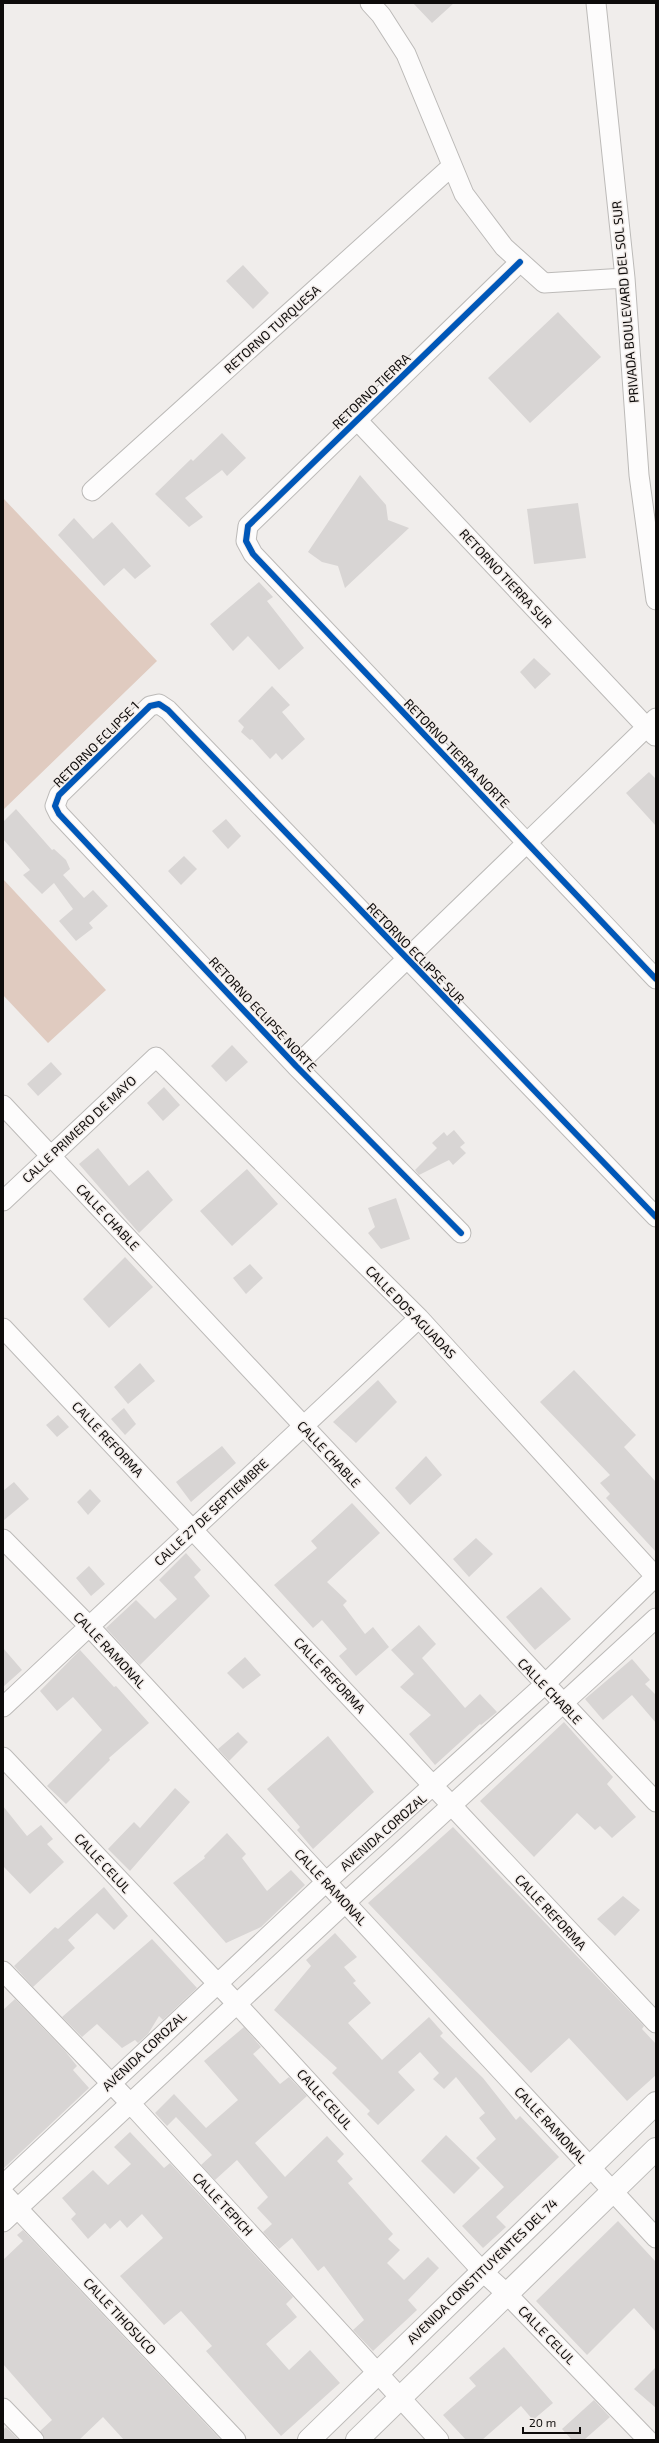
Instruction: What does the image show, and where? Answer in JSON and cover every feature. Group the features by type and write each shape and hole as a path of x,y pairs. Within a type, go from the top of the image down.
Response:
{"main road":[{"name":"AVENIDA CONSTITUYENTES DEL 74","path":"309,2440 656,2102"},
{"path":"357,2440 656,2149"}],"street":[{"path":"370,3 382,15 406,54 464,194 504,246 544,283 624,278"},
{"name":"PRIVADA BOULEVARD DEL SOL SUR","path":"596,3 624,278 648,474 656,600"},
{"name":"RETORNO TURQUESA","path":"92,491 452,166"},
{"name":"RETORNO TIERRA","path":"246,541 248,526 520,262"},
{"name":"RETORNO TIERRA SUR","path":"357,420 653,727"},
{"name":"RETORNO TIERRA NORTE","path":"246,541 253,554 656,979"},
{"name":"RETORNO ECLIPSE 1","path":"56,806 59,795 144,711 150,706 159,704"},
{"name":"RETORNO ECLIPSE SUR","path":"159,704 173,716 656,1217"},
{"path":"296,1066 527,842 653,727"},
{"name":"RETORNO ECLIPSE NORTE","path":"56,806 58,814 296,1066 460,1233"},
{"name":"CALLE PRIMERO DE MAYO","path":"3,1201 156,1057"},
{"name":"CALLE DOS AGUADAS","path":"156,1057 419,1318 656,1576"},
{"name":"CALLE CHABLE","path":"3,1105 544,1685 564,1704 656,1802"},
{"name":"CALLE 27 DE SEPTIEMBRE","path":"3,1707 419,1318"},
{"name":"CALLE REFORMA","path":"3,1328 656,2023"},
{"name":"CALLE RAMONAL","path":"3,1539 89,1626 656,2238"},
{"name":"AVENIDA COROZAL","path":"3,2185 216,1983 326,1882 434,1787 544,1685 656,1576"},
{"name":"AVENIDA COROZAL","path":"3,2222 346,1902 564,1704 656,1618"},
{"name":"CALLE CELUL","path":"3,1757 237,2004 482,2271 507,2294 648,2440"},
{"name":"CALLE TEPICH","path":"3,1971 110,2084 130,2103 379,2372 400,2398 439,2440"},
{"name":"CALLE TIHOSUCO","path":"3,2193 19,2208 236,2440"},
{"path":"3,2408 34,2440"}],"shaded area":[{"path":"3,498 157,661 3,810"},
{"path":"3,879 106,990 48,1043 3,995"}],"building":[{"path":"413,3 454,3 432,23"},
{"path":"243,265 269,293 253,309 226,281"},
{"path":"558,312 601,357 530,423 488,378"},
{"path":"222,433 246,458 227,476 222,470 185,498 203,517 189,527 155,494 191,459 193,461"},
{"path":"360,475 386,505 388,520 409,528 345,588 338,566 322,562 308,552"},
{"path":"578,503 586,558 534,564 527,509"},
{"path":"74,518 93,539 112,522 151,566 135,579 124,568 104,586 58,535"},
{"path":"259,582 273,597 267,601 304,648 279,670 248,636 233,651 210,624"},
{"path":"534,658 551,674 535,689 520,672"},
{"path":"272,686 290,705 282,712 305,739 282,760 276,753 270,759 252,739 250,740 241,732 244,727 238,721"},
{"path":"649,772 656,779 656,826 626,793"},
{"path":"16,809 52,850 54,849 66,860 70,869 63,875 84,898 93,890 108,906 89,923 93,928 76,941 59,921 73,909 54,883 42,894 23,875 30,870 3,839 3,822"},
{"path":"226,819 241,836 228,849 212,831"},
{"path":"184,856 197,869 181,885 168,871"},
{"path":"232,1045 248,1062 226,1082 211,1066"},
{"path":"51,1062 62,1074 38,1096 27,1084"},
{"path":"164,1087 180,1105 163,1121 147,1103"},
{"path":"454,1130 465,1143 460,1147 466,1153 453,1165 449,1160 419,1175 415,1170 437,1148 432,1143 444,1132 447,1136"},
{"path":"98,1148 129,1186 148,1170 173,1200 139,1233 79,1164"},
{"path":"247,1169 278,1204 232,1246 200,1211"},
{"path":"396,1198 410,1239 381,1249 368,1233 375,1227 368,1208"},
{"path":"125,1257 153,1287 109,1328 83,1299"},
{"path":"250,1264 263,1278 246,1294 233,1278"},
{"path":"140,1363 155,1381 128,1404 114,1387"},
{"path":"574,1370 636,1435 624,1447 656,1482 656,1552 606,1498 610,1494 600,1483 610,1475 540,1402"},
{"path":"378,1380 397,1402 356,1443 333,1422"},
{"path":"124,1408 136,1424 125,1435 111,1419"},
{"path":"58,1415 69,1427 57,1437 46,1425"},
{"path":"222,1446 236,1463 191,1502 176,1482"},
{"path":"426,1456 442,1475 410,1505 395,1488"},
{"path":"14,1482 29,1499 3,1521 3,1491"},
{"path":"90,1489 101,1501 88,1515 77,1502"},
{"path":"352,1503 380,1533 327,1582 347,1601 343,1605 365,1634 373,1627 389,1647 356,1676 339,1656 347,1649 322,1620 313,1628 274,1585 317,1548 311,1541"},
{"path":"476,1538 493,1554 469,1577 453,1559"},
{"path":"186,1553 201,1570 194,1577 210,1596 140,1665 106,1628 136,1600 155,1619 177,1599 159,1580"},
{"path":"89,1566 105,1584 91,1596 76,1578"},
{"path":"541,1587 571,1619 535,1650 506,1617"},
{"path":"419,1625 436,1644 422,1658 465,1708 480,1694 497,1712 481,1725 480,1724 435,1765 409,1734 431,1715 400,1687 414,1674 391,1650"},
{"path":"3,1648 22,1670 3,1687"},
{"path":"80,1650 114,1687 116,1686 149,1723 109,1758 110,1760 66,1804 47,1786 102,1730 73,1697 57,1711 40,1691"},
{"path":"245,1657 261,1675 243,1689 227,1673"},
{"path":"632,1659 650,1680 645,1684 656,1695 656,1723 632,1695 603,1720 585,1699"},
{"path":"564,1722 613,1777 607,1784 636,1817 612,1838 600,1826 595,1830 577,1813 534,1857 480,1801"},
{"path":"238,1732 248,1742 229,1761 218,1749"},
{"path":"328,1736 374,1792 313,1849 297,1830 300,1827 267,1789"},
{"path":"175,1788 190,1802 130,1871 108,1849 134,1822 140,1828"},
{"path":"3,1806 27,1836 41,1825 53,1839 47,1844 64,1862 30,1894 3,1866"},
{"path":"453,1827 644,2026 642,2029 656,2044 656,2075 627,2101 569,2038 531,2073 368,1903"},
{"path":"227,1833 246,1854 242,1858 267,1891 291,1870 305,1885 261,1927 226,1943 173,1883 205,1858 204,1856"},
{"path":"104,1887 128,1916 114,1930 97,1913 68,1940 75,1948 33,1987 14,1966 55,1927 58,1929"},
{"path":"623,1896 640,1910 615,1936 597,1919"},
{"path":"335,1933 357,1957 344,1967 356,1981 353,1983 371,2003 348,2023 382,2060 429,2017 443,2033 440,2036 483,2078 516,2120 520,2116 559,2157 496,2217 506,2227 483,2248 462,2226 504,2187 476,2158 496,2139 479,2118 485,2113 456,2077 444,2089 433,2079 439,2073 420,2052 398,2072 415,2090 378,2125 367,2114 370,2111 332,2073 337,2068 274,2010 311,1966 306,1960"},
{"path":"152,1939 197,1988 163,2020 159,2016 148,2034 138,2043 135,2040 122,2048 97,2024 82,2037 62,2017"},
{"path":"15,1999 65,2051 77,2066 73,2070 89,2088 3,2169 3,2010"},
{"path":"244,2027 261,2047 253,2054 280,2084 289,2077 307,2096 255,2143 285,2177 327,2136 344,2154 337,2161 353,2179 348,2183 393,2234 388,2239 400,2250 387,2263 404,2280 428,2257 439,2268 408,2300 417,2310 373,2351 353,2330 364,2320 324,2266 318,2271 292,2238 279,2249 263,2232 272,2224 257,2208 268,2197 237,2160 215,2180 201,2165 212,2155 176,2117 167,2126 155,2113 174,2094 206,2128 238,2100 204,2061"},
{"path":"130,2132 164,2168 170,2163 293,2297 286,2304 297,2317 266,2344 289,2370 310,2350 340,2383 281,2436 206,2351 212,2346 181,2311 164,2325 120,2276 163,2238 142,2214 127,2228 120,2220 110,2229 105,2223 88,2239 71,2219 76,2214 62,2198 93,2170 108,2185 131,2164 114,2147"},
{"path":"446,2135 480,2168 454,2194 421,2161"},
{"path":"618,2221 656,2262 656,2332 634,2308 587,2355 536,2301"},
{"path":"23,2230 221,2440 124,2440 103,2417 79,2440 45,2440 40,2431 52,2420 3,2364 3,2260 23,2241 17,2235"},
{"path":"504,2347 553,2403 533,2420 521,2406 482,2440 466,2440 443,2415 476,2386 469,2378"},
{"path":"656,2367 656,2408 634,2389"},
{"path":"594,2400 610,2417 584,2440 572,2440 562,2429"},
{"path":"6,2427 19,2440 3,2440 3,2430"}],"cycle path":[{"path":"520,262 248,526 246,541 253,554 656,979"},
{"path":"461,1233 296,1066 59,814 55,806 59,795 150,706 159,704 168,710 656,1217"}]}
